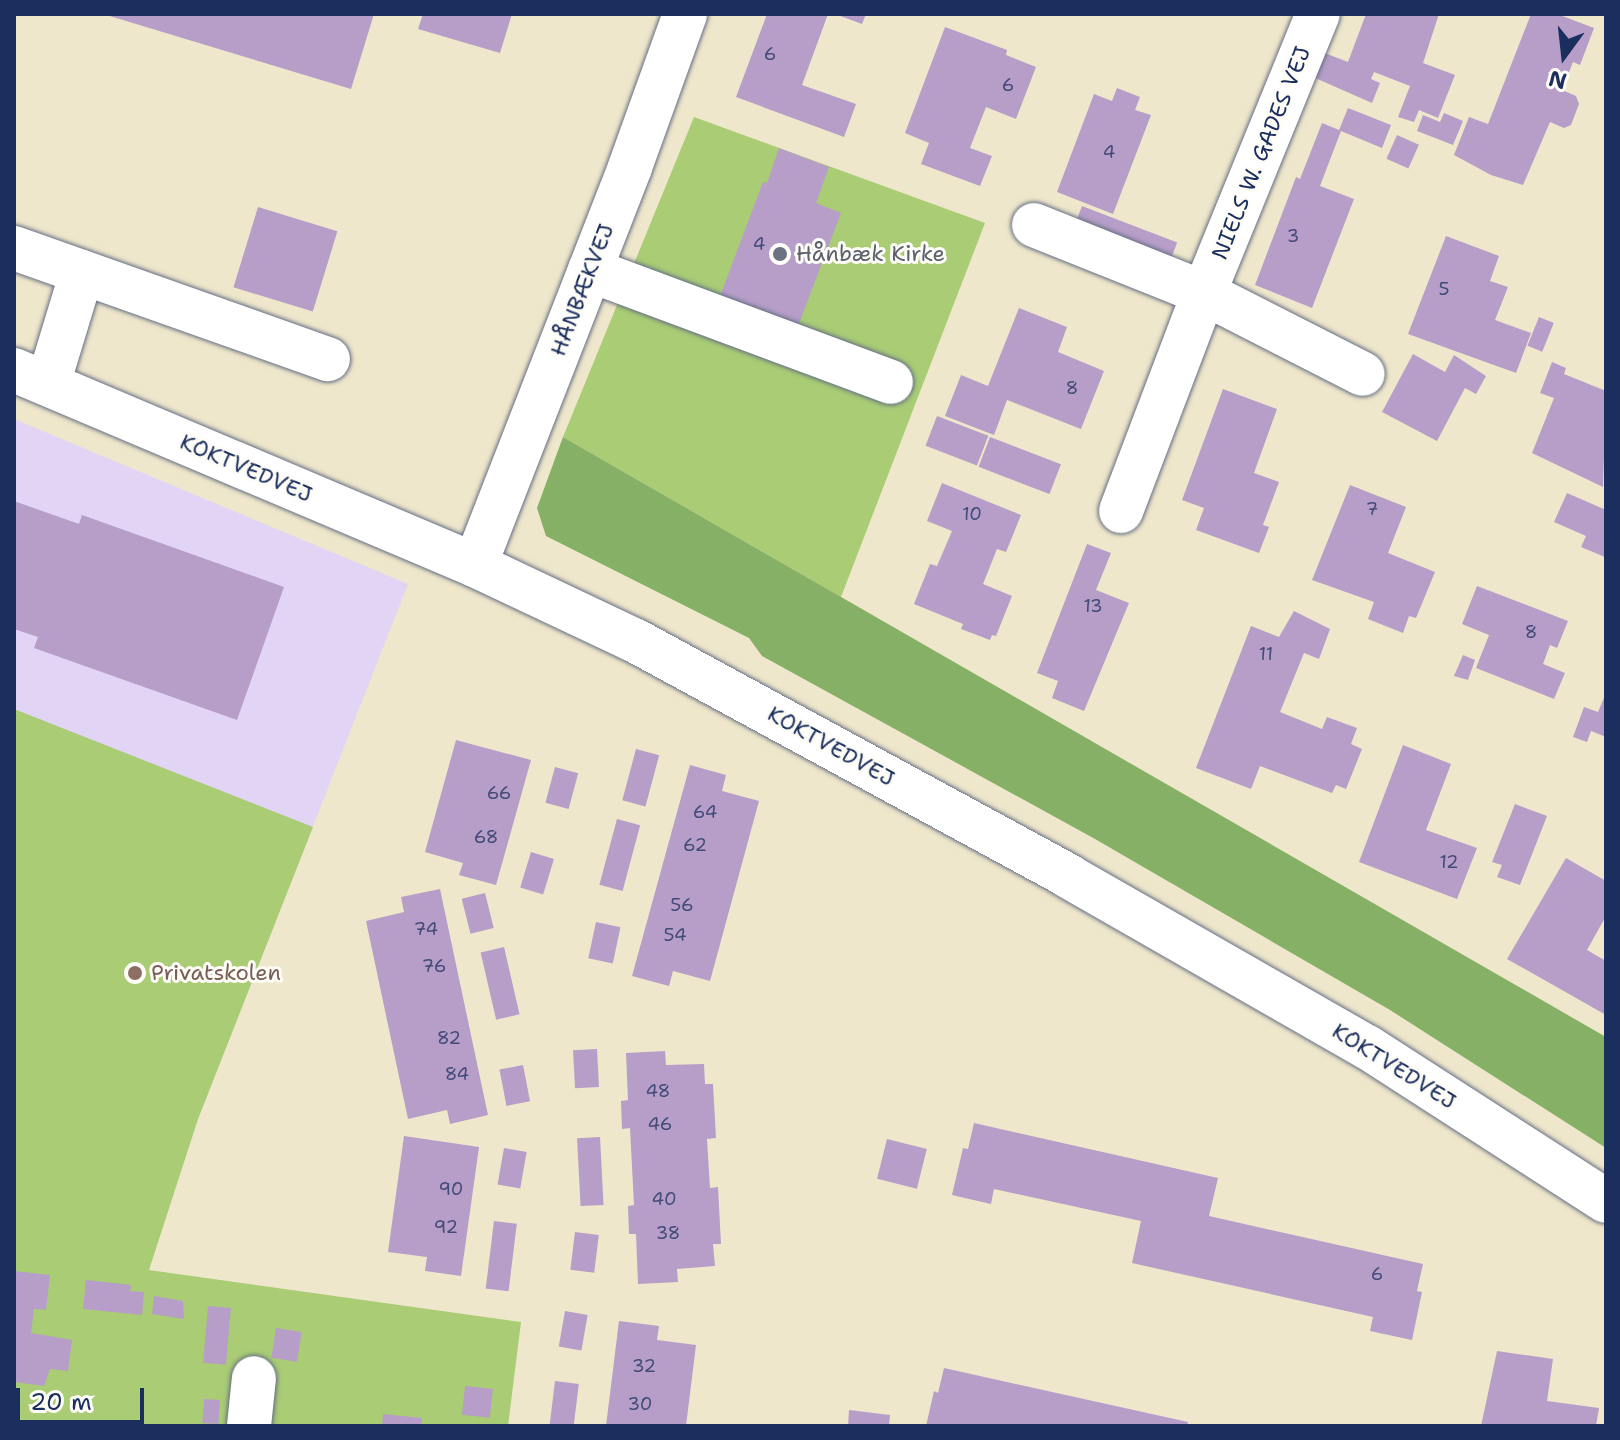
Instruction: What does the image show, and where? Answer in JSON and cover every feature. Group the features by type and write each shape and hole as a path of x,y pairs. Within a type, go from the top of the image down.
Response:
{"street":[{"name":"HÅNBÆKVEJ","path":"475,565 685,14"},
{"name":"NIELS W. GADES VEJ","path":"1121,511 1204,293 1318,14"},
{"path":"1034,225 1204,293 1363,374"},
{"path":"14,248 328,359"},
{"path":"590,270 891,382"},
{"path":"31,377 82,272"},
{"name":"KOKTVEDVEJ","path":"31,377 475,565 636,641 1068,876 1367,1047 1606,1201"},
{"path":"249,1426 254,1378"}],"shaded area":[{"name":"Privatskolen","path":"14,419 408,584 198,1119 148,1270 14,1256"}],"green space":[{"path":"694,117 985,223 841,597 563,437"},
{"path":"563,437 1606,1037 1606,1148 1390,1010 1095,839 762,656 749,638 546,536 537,508"},
{"path":"14,709 313,827 198,1119 149,1270 521,1322 508,1426 14,1426"}],"building":[{"path":"103,14 374,14 351,89"},
{"path":"423,14 512,14 500,53 418,29"},
{"path":"767,14 828,14 802,85 856,104 844,137 736,97"},
{"path":"835,14 866,14 862,24"},
{"path":"1366,14 1439,14 1423,63 1455,75 1438,118 1419,110 1414,122 1398,117 1410,86 1374,72 1371,79 1380,83 1372,103 1313,77 1322,52 1348,62"},
{"path":"1531,14 1557,14 1594,28 1580,65 1573,62 1562,90 1576,96 1579,104 1571,125 1564,128 1550,122 1523,185 1491,175 1454,155 1469,117 1488,124"},
{"path":"945,27 1007,50 1006,55 1036,67 1016,119 986,107 970,148 992,156 980,186 921,164 929,143 905,133"},
{"path":"1117,88 1140,97 1135,110 1151,115 1113,214 1057,192 1094,94 1112,101"},
{"path":"1348,108 1391,125 1382,148 1341,131 1320,186 1354,199 1312,308 1255,285 1296,177 1300,179 1322,123 1339,130"},
{"path":"1444,113 1463,121 1453,145 1417,131 1423,115 1440,122"},
{"path":"1397,135 1419,145 1408,169 1386,159"},
{"name":"Hånbæk Kirke","path":"779,148 829,167 816,203 841,213 798,326 720,296"},
{"path":"1082,206 1177,243 1169,265 1073,228"},
{"path":"258,207 337,231 313,312 233,287"},
{"path":"1446,236 1499,256 1490,281 1508,287 1495,320 1531,333 1516,373 1408,334"},
{"path":"1019,308 1067,327 1058,352 1104,371 1081,429 1007,400 994,435 945,416 961,375 988,386"},
{"path":"1539,317 1554,323 1542,352 1527,346"},
{"path":"1413,354 1445,372 1454,355 1486,376 1476,394 1465,388 1437,441 1382,412"},
{"path":"1552,362 1566,368 1564,374 1606,391 1603,487 1532,453 1554,398 1540,393"},
{"path":"1223,389 1277,409 1254,473 1279,482 1263,525 1269,527 1259,553 1196,530 1204,508 1182,500"},
{"path":"937,416 988,436 977,466 926,446"},
{"path":"990,437 1061,464 1049,494 979,467"},
{"path":"942,483 1021,515 1006,552 997,549 983,584 1012,596 996,636 992,635 990,640 961,629 963,624 914,604 930,564 937,566 952,531 927,521"},
{"path":"1350,485 1406,507 1388,553 1435,572 1416,618 1409,616 1403,633 1368,619 1374,602 1312,580"},
{"path":"1567,493 1606,510 1605,557 1581,547 1586,536 1554,522"},
{"path":"14,501 79,524 82,515 284,587 237,720 34,648 38,637 14,629"},
{"path":"1087,544 1111,553 1096,590 1129,603 1084,711 1052,698 1058,681 1037,673"},
{"path":"1477,586 1568,621 1557,648 1550,645 1543,664 1565,673 1554,699 1476,668 1489,635 1462,624"},
{"path":"1294,611 1330,629 1319,659 1304,653 1280,712 1322,729 1327,717 1357,728 1351,744 1362,749 1346,789 1336,785 1332,793 1260,766 1251,789 1196,768 1251,626 1279,637"},
{"path":"1463,655 1475,660 1468,680 1454,676"},
{"path":"1606,693 1606,737 1591,731 1587,742 1573,737 1584,707 1598,712"},
{"path":"456,740 531,760 496,885 459,875 463,863 425,852"},
{"path":"1403,745 1451,764 1426,830 1477,848 1457,899 1359,862"},
{"path":"636,749 659,755 645,806 622,800"},
{"path":"690,765 726,775 722,791 759,801 710,981 673,971 669,986 632,976"},
{"path":"555,767 578,773 569,809 545,803"},
{"path":"1515,804 1547,816 1520,885 1497,877 1502,865 1492,862"},
{"path":"617,819 640,825 623,891 599,885"},
{"path":"531,852 554,859 543,894 520,887"},
{"path":"1566,858 1606,881 1606,916 1587,950 1606,961 1606,1015 1507,959"},
{"path":"440,889 488,1115 450,1124 447,1110 408,1119 366,921 404,912 401,897"},
{"path":"485,893 494,928 470,934 462,899"},
{"path":"596,922 620,927 613,963 588,958"},
{"path":"504,947 520,1014 496,1020 481,952"},
{"path":"597,1049 599,1087 575,1088 573,1050"},
{"path":"665,1051 666,1065 704,1064 705,1084 713,1084 716,1138 707,1139 710,1188 718,1187 721,1244 713,1244 715,1266 677,1269 678,1282 638,1284 636,1234 629,1234 628,1206 634,1205 630,1128 622,1129 621,1101 628,1100 626,1053"},
{"path":"523,1065 530,1101 507,1106 499,1070"},
{"path":"974,1123 1218,1178 1209,1216 1423,1264 1417,1291 1422,1292 1412,1340 1370,1331 1373,1317 1132,1263 1141,1221 994,1189 991,1204 952,1195 963,1148 968,1149"},
{"path":"404,1136 479,1147 461,1276 425,1271 427,1257 388,1252"},
{"path":"600,1137 604,1205 581,1206 577,1138"},
{"path":"887,1139 927,1149 917,1189 877,1179"},
{"path":"504,1148 527,1152 520,1188 498,1184"},
{"path":"494,1221 517,1224 509,1291 486,1288"},
{"path":"575,1232 599,1235 594,1273 570,1270"},
{"path":"14,1271 50,1275 46,1310 34,1309 31,1333 72,1340 68,1371 50,1369 44,1386 14,1382"},
{"path":"86,1280 131,1285 130,1291 144,1292 142,1315 83,1309"},
{"path":"154,1296 183,1301 184,1319 152,1314"},
{"path":"208,1306 231,1308 226,1365 203,1363"},
{"path":"565,1311 588,1315 581,1350 559,1346"},
{"path":"619,1321 659,1326 657,1340 696,1345 686,1426 606,1426"},
{"path":"276,1328 302,1332 297,1362 271,1358"},
{"path":"1497,1351 1553,1359 1547,1401 1599,1408 1596,1426 1481,1426"},
{"path":"944,1368 1188,1422 1187,1426 926,1426 934,1391 938,1393"},
{"path":"555,1381 579,1384 574,1426 550,1426"},
{"path":"465,1386 493,1389 490,1418 462,1415"},
{"path":"204,1399 220,1400 218,1424 202,1423"},
{"path":"849,1410 890,1415 889,1426 848,1426"},
{"path":"383,1414 422,1418 421,1426 382,1426"}],"place":[{"name":"Hånbæk Kirke","path":"780,254"},
{"name":"Privatskolen","path":"135,973"}]}
